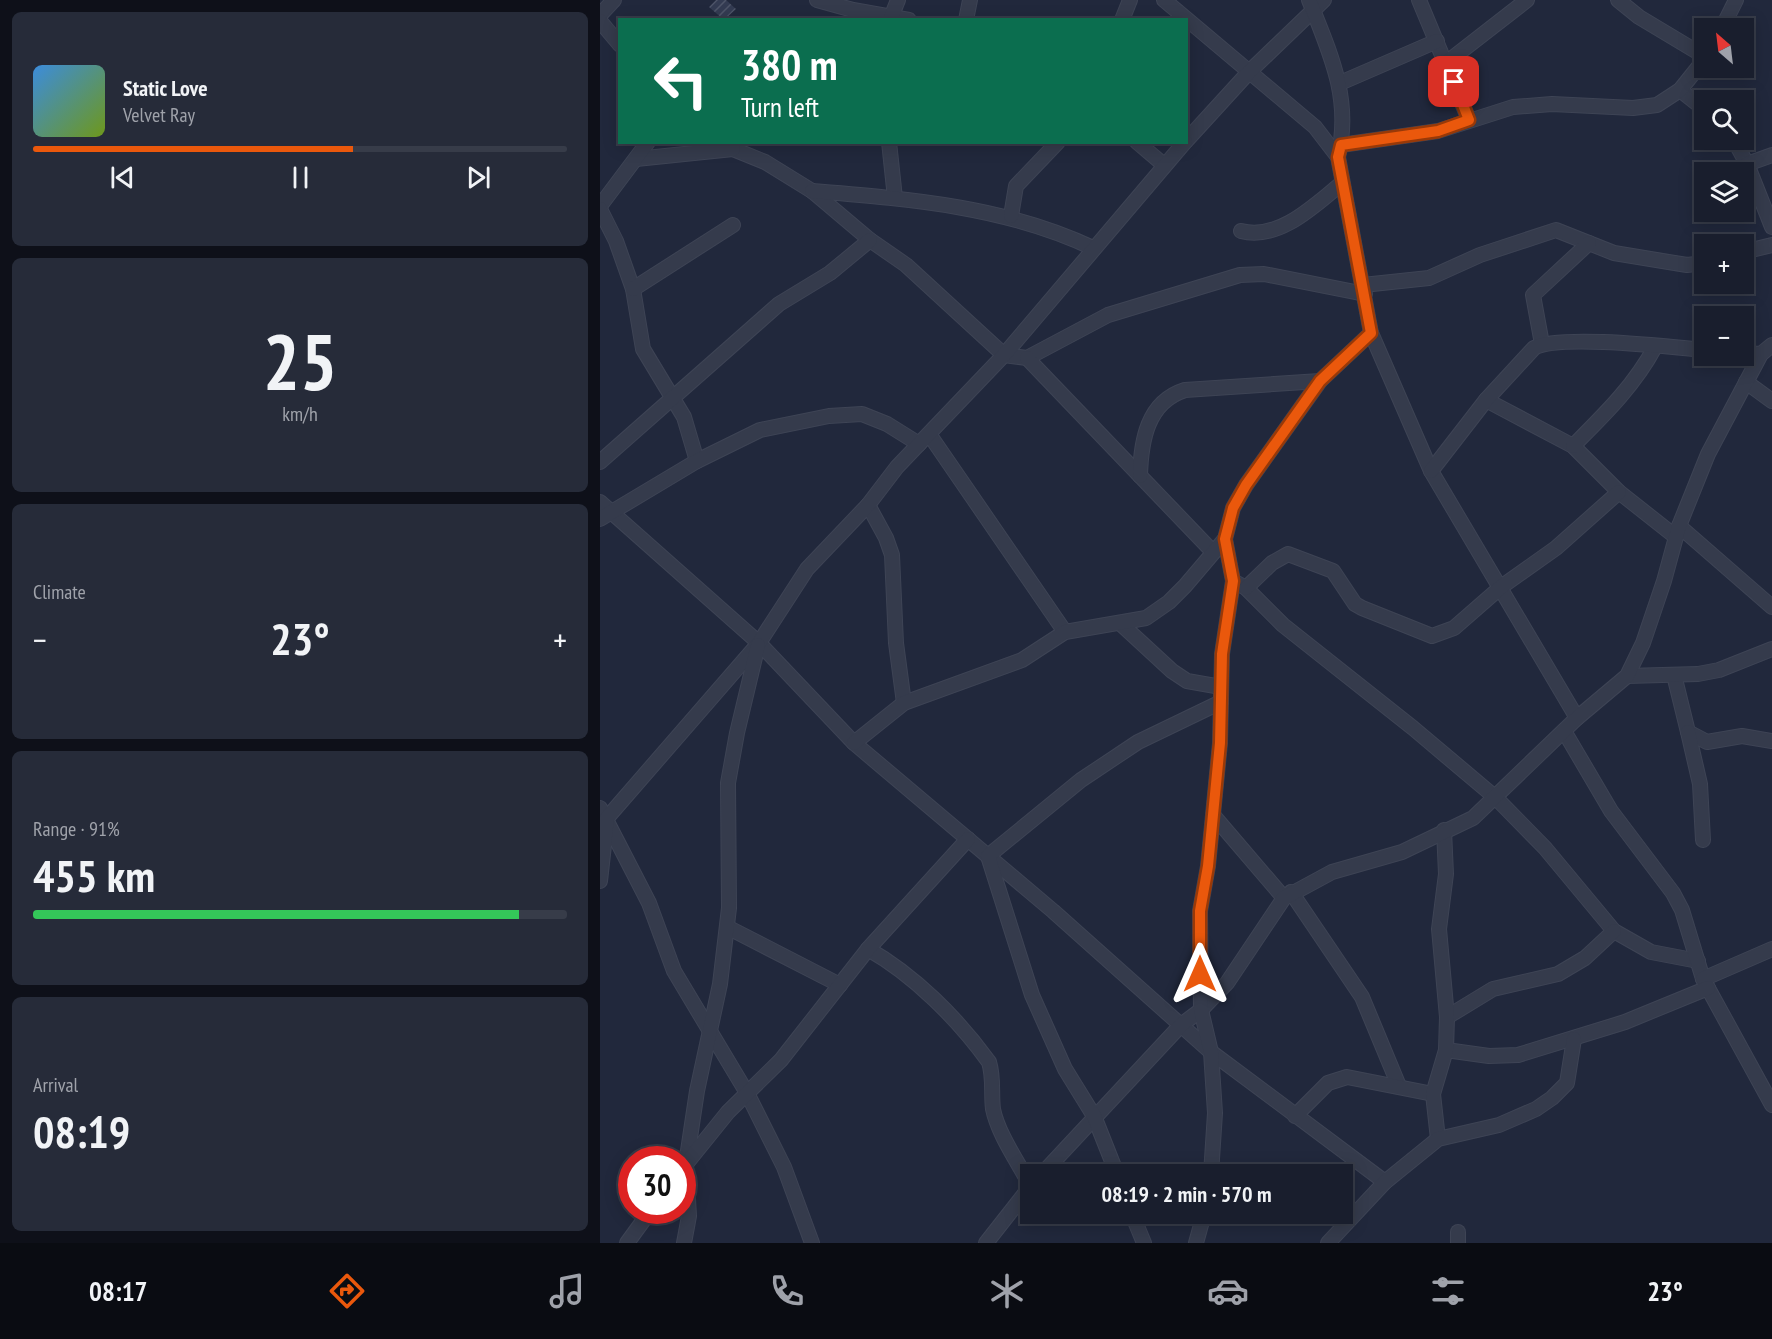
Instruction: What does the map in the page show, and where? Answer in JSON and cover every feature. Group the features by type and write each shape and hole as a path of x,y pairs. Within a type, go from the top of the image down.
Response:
{"street":[{"path":"600,15 614,0"},
{"path":"817,0 891,18 898,0"},
{"path":"966,18 970,0"},
{"path":"1123,18 1130,0"},
{"path":"1164,0 1185,18"},
{"path":"1188,140 1311,5 1324,0"},
{"path":"1419,0 1469,120"},
{"path":"1446,63 1527,0"},
{"path":"1618,0 1639,17 1694,52"},
{"path":"1727,18 1736,0"},
{"path":"1311,5 1329,48 1340,83 1344,121 1339,151 1342,183 1371,333 1431,471 1577,718"},
{"path":"1188,20 1315,127 1339,151"},
{"path":"600,21 618,43"},
{"path":"1340,83 1437,41"},
{"path":"1339,151 1438,131 1513,107 1542,104 1633,108 1657,105 1680,90 1694,71"},
{"path":"1680,90 1694,101"},
{"path":"647,144 600,208 616,241 633,289 643,349 684,417 697,461"},
{"path":"889,144 895,198"},
{"path":"1011,216 1016,186 1056,144"},
{"path":"1139,144 1164,165"},
{"path":"600,880 603,813 759,643 807,568 868,505 897,467 1004,355 1184,144"},
{"path":"636,159 729,146 765,162 812,191 870,240 922,279 1004,355 1026,358 1108,315 1240,275 1264,274 1364,289 1430,278 1480,255 1546,231 1565,231 1589,243 1630,256 1694,264"},
{"path":"1754,162 1772,154"},
{"path":"1754,182 1772,227"},
{"path":"1241,231 1253,234 1278,227 1307,211 1342,183"},
{"path":"812,191 922,200 1011,216 1064,234 1094,248"},
{"path":"633,289 733,225"},
{"path":"600,462 672,396 779,304 830,273 870,240"},
{"path":"1542,344 1533,295 1589,243"},
{"path":"1754,249 1772,245"},
{"path":"1212,1164 1215,1113 1211,1052 1201,1010 1200,911 1213,815 1222,654 1233,581 1225,539 1233,508 1246,485 1320,381 1371,333"},
{"path":"1431,471 1485,400 1534,348 1542,344 1694,349"},
{"path":"1051,1164 1181,1025 1201,1010 1227,983 1287,895 1332,872 1402,852 1473,818 1577,718 1627,676 1653,612 1677,531 1708,454 1761,354 1772,345"},
{"path":"1573,446 1621,398 1643,370 1655,347"},
{"path":"1754,354 1761,354"},
{"path":"1026,358 1213,552"},
{"path":"1140,476 1141,446 1148,425 1160,405 1174,393 1185,390 1320,381"},
{"path":"1746,382 1772,401"},
{"path":"1485,400 1573,446 1619,492 1677,531 1772,607"},
{"path":"600,519 614,513 697,461 760,430 829,416 862,414 887,424 919,444"},
{"path":"929,434 1065,632"},
{"path":"1246,588 1272,562 1288,554 1333,571 1355,604 1362,608 1432,636 1454,628 1501,587 1556,548 1619,492"},
{"path":"600,502 759,643 854,743 988,856 1211,1052 1385,1182"},
{"path":"868,505 886,538 892,555 896,643 904,703"},
{"path":"854,743 904,703 1022,660 1065,632 1146,618 1169,602 1225,539"},
{"path":"1233,581 1246,588 1290,631 1413,728 1496,798 1545,848 1614,930 1650,952 1698,961"},
{"path":"1121,624 1172,671 1187,681 1221,687"},
{"path":"688,1146 720,984 727,927 728,783 737,732 759,643"},
{"path":"1627,676 1674,675 1719,670 1772,649"},
{"path":"1674,675 1700,784 1703,840"},
{"path":"988,856 1081,780 1138,742 1221,702"},
{"path":"1564,731 1611,811 1673,893 1682,910 1705,984 1772,1105"},
{"path":"1688,732 1707,742 1742,736 1772,741"},
{"path":"603,813 649,903 674,971 747,1094 784,1167 812,1243"},
{"path":"1213,815 1287,895 1362,997 1399,1086"},
{"path":"1438,1139 1433,1094 1446,1050 1448,1017 1439,929 1446,874 1444,830"},
{"path":"696,1153 747,1094 781,1060 868,949 968,839"},
{"path":"988,856 1032,995 1065,1069 1094,1116 1113,1164"},
{"path":"727,927 840,985"},
{"path":"1448,1017 1474,998 1493,989 1558,974 1585,958 1614,930"},
{"path":"868,949 904,972 939,1005 989,1062 993,1074 996,1116 1020,1165"},
{"path":"1446,1050 1489,1056 1518,1055 1574,1039 1625,1022 1772,949"},
{"path":"1328,1243 1385,1182 1438,1139 1499,1125 1536,1109 1552,1098 1567,1083 1574,1039"},
{"path":"1295,1116 1328,1083 1347,1077 1433,1094"},
{"path":"986,1243 1020,1199"},
{"path":"627,1243 641,1224"},
{"path":"684,1243 687,1224"},
{"path":"1136,1224 1144,1243"},
{"path":"1196,1243 1201,1224"}],"building":[{"path":"716,0 726,0 736,9 726,18 722,18 709,7"}],"route":[{"path":"1200,974 1200,911 1208,866 1220,743 1222,654 1233,581 1225,539 1233,508 1246,485 1320,381 1369,338 1371,333 1342,183 1338,157 1341,145 1368,143 1438,131 1469,120 1454,82"}]}
